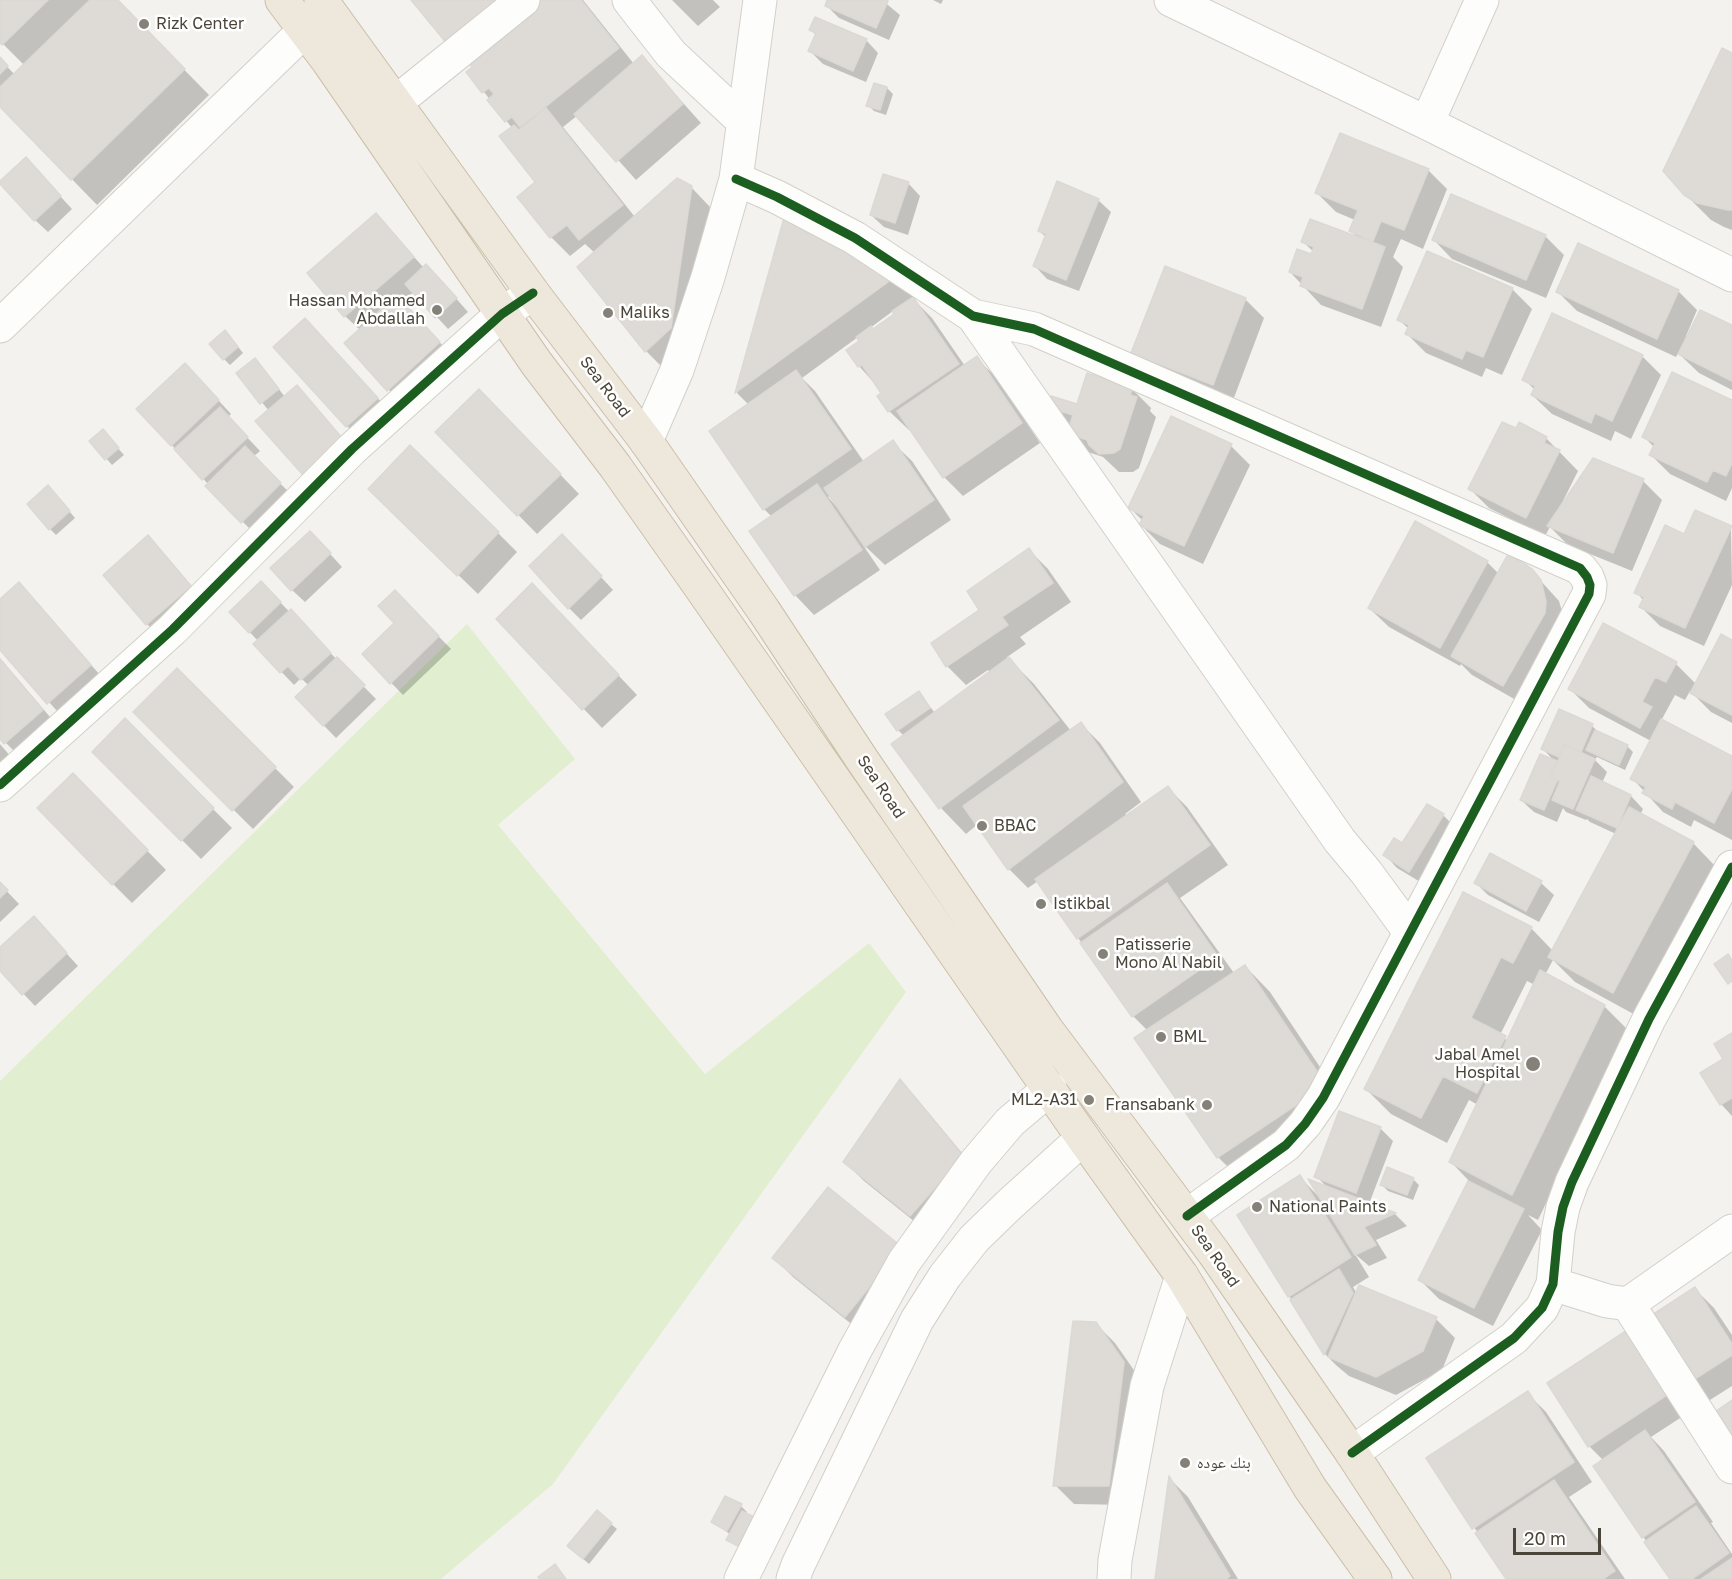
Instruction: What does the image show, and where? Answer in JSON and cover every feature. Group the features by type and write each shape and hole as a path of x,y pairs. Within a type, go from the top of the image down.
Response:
{"highway":[{"name":"Sea Road","path":"282,0 326,11 646,441 764,611 863,761 1047,1030 1187,1216 1352,1453 1434,1579"},
{"name":"Sea Road","path":"326,11 502,314 615,466 1083,1138 1182,1276 1310,1488 1375,1579"}],"street":[{"path":"395,103 523,0"},
{"path":"629,0 671,54 743,121"},
{"path":"646,441 677,370 705,288 736,179 760,0"},
{"path":"1171,0 1732,275"},
{"path":"1426,123 1482,0"},
{"path":"0,326 326,11"},
{"path":"736,179 777,197 855,238 974,316 1340,841 1410,932"},
{"path":"0,785 173,629 352,449 502,314 533,292"},
{"path":"974,316 1034,328 1580,568 1590,585 1589,594 1323,1098 1305,1124 1286,1145 1187,1216"},
{"path":"1352,1453 1514,1338 1542,1308 1553,1284 1558,1232 1563,1207 1572,1182 1649,1019 1732,867"},
{"path":"741,1579 855,1350 904,1262 976,1162 1010,1122 1050,1088"},
{"path":"793,1579 917,1320 945,1276 974,1239 1083,1138"},
{"path":"1553,1284 1607,1301 1628,1304 1732,1231"},
{"path":"1114,1579 1117,1548 1147,1386 1182,1276"},
{"path":"1628,1304 1732,1467"}],"green space":[{"path":"467,624 575,759 498,825 705,1074 869,943 906,992 553,1484 441,1579 0,1579 0,1081"}],"building":[{"path":"0,0 48,0 2,45 0,43"},
{"path":"90,0 118,0 185,69 71,180 0,107 0,87"},
{"path":"411,0 504,0 448,45"},
{"path":"541,0 581,0 619,48 520,127 512,117 505,122 487,100 494,94 489,88 482,93 466,72 472,67 466,59"},
{"path":"827,0 888,1 876,28 825,6"},
{"path":"815,17 867,39 853,71 808,51 816,33 809,30"},
{"path":"1722,48 1732,53 1732,210 1697,203 1684,195 1663,171"},
{"path":"642,55 683,104 616,162 574,114"},
{"path":"0,57 8,66 0,74"},
{"path":"874,83 887,87 880,110 866,106"},
{"path":"546,108 623,205 579,240 567,225 550,238 517,197 535,182 499,136 514,125 519,130"},
{"path":"1340,133 1429,169 1404,230 1381,221 1373,241 1349,231 1358,210 1315,193"},
{"path":"26,157 61,196 34,221 0,184 0,181"},
{"path":"883,174 909,182 895,223 870,215"},
{"path":"677,178 692,186 671,328 645,352 577,267"},
{"path":"1057,181 1099,199 1066,280 1033,266 1046,234 1038,231"},
{"path":"1451,194 1546,235 1526,280 1432,240"},
{"path":"376,213 414,257 344,317 307,273"},
{"path":"784,218 899,274 735,393"},
{"path":"1310,219 1385,247 1362,309 1300,286 1303,277 1289,272 1297,249 1311,254 1314,247 1301,242"},
{"path":"1578,243 1679,290 1657,339 1556,292"},
{"path":"1427,251 1513,288 1483,357 1466,350 1462,359 1405,334 1409,325 1397,320"},
{"path":"426,264 457,298 435,318 405,284"},
{"path":"1165,266 1246,298 1213,385 1131,353"},
{"path":"397,295 440,342 387,391 344,343"},
{"path":"913,297 959,364 888,412 877,396 881,393 862,365 858,367 846,350 859,341 856,337 871,326 873,329 894,314 892,311"},
{"path":"1700,310 1732,325 1732,381 1678,354"},
{"path":"1552,313 1643,355 1612,421 1595,413 1591,423 1531,395 1535,386 1522,380"},
{"path":"305,318 378,398 346,427 273,347"},
{"path":"225,330 238,347 223,360 209,344"},
{"path":"977,356 1022,423 943,478 897,411"},
{"path":"255,358 279,389 260,404 236,373"},
{"path":"185,363 219,400 171,446 136,409"},
{"path":"796,370 851,449 763,510 709,431"},
{"path":"1672,372 1732,400 1732,463 1726,476 1713,470 1707,482 1649,455 1655,443 1642,437"},
{"path":"1087,373 1133,388 1130,395 1137,397 1120,449 1114,453 1099,454 1087,440 1067,433 1073,415 1047,407 1051,396 1077,404"},
{"path":"297,385 343,439 303,475 255,421"},
{"path":"479,389 561,474 517,516 435,432"},
{"path":"220,407 248,437 202,480 174,449"},
{"path":"1171,416 1232,444 1184,546 1139,525 1144,516 1128,508"},
{"path":"1502,422 1516,428 1519,422 1547,437 1544,443 1560,450 1526,518 1468,489"},
{"path":"103,429 119,448 105,460 89,441"},
{"path":"893,440 934,500 865,547 824,488"},
{"path":"410,445 499,532 457,576 368,489"},
{"path":"245,446 281,483 241,523 205,486"},
{"path":"1593,458 1644,479 1613,553 1547,526"},
{"path":"817,484 862,550 794,596 749,531"},
{"path":"48,485 70,511 49,530 27,504"},
{"path":"1695,510 1732,526 1685,628 1639,607 1644,597 1634,593 1665,525 1684,534"},
{"path":"1415,521 1488,561 1440,648 1368,608"},
{"path":"310,531 331,553 291,591 270,568"},
{"path":"562,534 602,576 568,609 529,566"},
{"path":"148,535 191,586 146,625 103,575"},
{"path":"1029,548 1053,583 1002,617 1008,625 946,667 931,643 979,610 967,591"},
{"path":"1507,556 1521,561 1532,569 1541,580 1546,602 1545,613 1503,686 1451,656"},
{"path":"261,581 281,602 249,633 229,612"},
{"path":"19,582 91,665 47,704 0,650 0,599"},
{"path":"532,583 619,675 582,710 496,619"},
{"path":"395,590 439,636 390,684 362,654 394,623 378,606"},
{"path":"291,609 331,653 301,680 288,666 280,673 253,644"},
{"path":"1603,623 1677,662 1666,682 1655,677 1642,702 1652,707 1640,728 1568,689"},
{"path":"1721,634 1732,640 1732,715 1690,693"},
{"path":"337,657 365,685 323,726 295,697"},
{"path":"1009,657 1059,720 939,809 891,744"},
{"path":"0,659 43,710 4,744 0,739"},
{"path":"177,668 276,767 232,811 133,712"},
{"path":"919,691 930,708 897,731 885,714"},
{"path":"1559,709 1593,724 1581,752 1564,744 1559,757 1541,749"},
{"path":"125,718 214,808 181,841 92,752"},
{"path":"1661,719 1732,756 1732,789 1714,823 1675,802 1672,809 1642,793 1646,787 1630,779"},
{"path":"1081,722 1123,782 1008,870 963,806"},
{"path":"1595,730 1628,745 1619,765 1586,750"},
{"path":"1565,745 1595,759 1573,809 1552,800 1560,781 1551,777"},
{"path":"1540,754 1557,761 1550,777 1557,781 1544,810 1520,800"},
{"path":"73,773 148,850 112,885 37,808"},
{"path":"1591,776 1631,795 1617,828 1576,810"},
{"path":"1168,786 1210,845 1077,939 1035,879"},
{"path":"1427,804 1444,814 1409,872 1383,855 1394,838 1402,843"},
{"path":"1629,807 1694,842 1613,993 1548,957"},
{"path":"1490,853 1542,881 1526,911 1474,883"},
{"path":"0,882 8,890 0,898"},
{"path":"1167,883 1218,957 1132,1017 1080,943"},
{"path":"1463,892 1532,927 1513,963 1501,957 1471,1018 1506,1036 1477,1093 1443,1076 1421,1118 1364,1089"},
{"path":"34,916 67,953 22,995 0,971 0,947"},
{"path":"1728,954 1732,960 1732,981 1728,984 1714,964"},
{"path":"1245,965 1318,1073 1298,1104 1217,1158 1134,1038"},
{"path":"1540,970 1605,1005 1512,1195 1449,1162"},
{"path":"1732,1033 1732,1098 1720,1105 1700,1073 1723,1059 1714,1044"},
{"path":"900,1079 963,1156 910,1216 843,1162"},
{"path":"1339,1111 1381,1127 1356,1193 1314,1177"},
{"path":"1387,1167 1414,1178 1407,1195 1380,1185"},
{"path":"1300,1175 1351,1257 1288,1297 1237,1215"},
{"path":"1308,1179 1396,1213 1364,1227 1376,1245 1355,1255"},
{"path":"1468,1181 1524,1209 1474,1308 1418,1280"},
{"path":"828,1187 902,1247 845,1317 772,1258"},
{"path":"1339,1269 1353,1293 1324,1355 1290,1300"},
{"path":"1359,1285 1437,1317 1423,1351 1376,1377 1328,1357"},
{"path":"1695,1287 1732,1344 1732,1355 1690,1382 1649,1317"},
{"path":"1073,1321 1096,1322 1124,1362 1109,1486 1053,1486"},
{"path":"1635,1325 1676,1389 1588,1447 1547,1383"},
{"path":"1528,1391 1574,1462 1472,1529 1426,1458"},
{"path":"1732,1400 1732,1435 1716,1411"},
{"path":"1645,1430 1695,1502 1642,1538 1593,1466"},
{"path":"1169,1476 1230,1576 1226,1579 1155,1579"},
{"path":"1554,1480 1615,1571 1603,1579 1506,1579 1475,1533"},
{"path":"725,1496 742,1504 727,1531 711,1522"},
{"path":"1696,1506 1729,1553 1692,1579 1670,1579 1644,1542"},
{"path":"597,1510 612,1523 583,1559 567,1546"},
{"path":"742,1511 754,1517 738,1546 726,1540"},
{"path":"1732,1558 1732,1579 1701,1579"},
{"path":"555,1564 566,1579 540,1579 538,1577"}],"cycle path":[{"path":"736,179 777,197 855,238 973,316 1034,329 1580,568 1587,577 1590,585 1589,594 1323,1098 1305,1124 1286,1145 1187,1216"},
{"path":"0,785 173,629 352,449 502,314 533,293"},
{"path":"1352,1453 1514,1338 1542,1308 1553,1284 1558,1232 1563,1207 1572,1182 1649,1019 1732,867"}],"place":[{"name":"Rizk Center","path":"144,24"},
{"name":"Hassan Mohamed Abdallah","path":"437,310"},
{"name":"Maliks","path":"608,313"},
{"name":"BBAC","path":"982,826"},
{"name":"Istikbal","path":"1041,904"},
{"name":"Patisserie Mono Al Nabil","path":"1103,954"},
{"name":"BML","path":"1161,1037"},
{"name":"Jabal Amel Hospital","path":"1533,1064"},
{"name":"ML2-A31","path":"1089,1100"},
{"name":"Fransabank","path":"1207,1105"},
{"name":"National Paints","path":"1257,1207"},
{"name":"بنك عوده","path":"1185,1463"}]}
